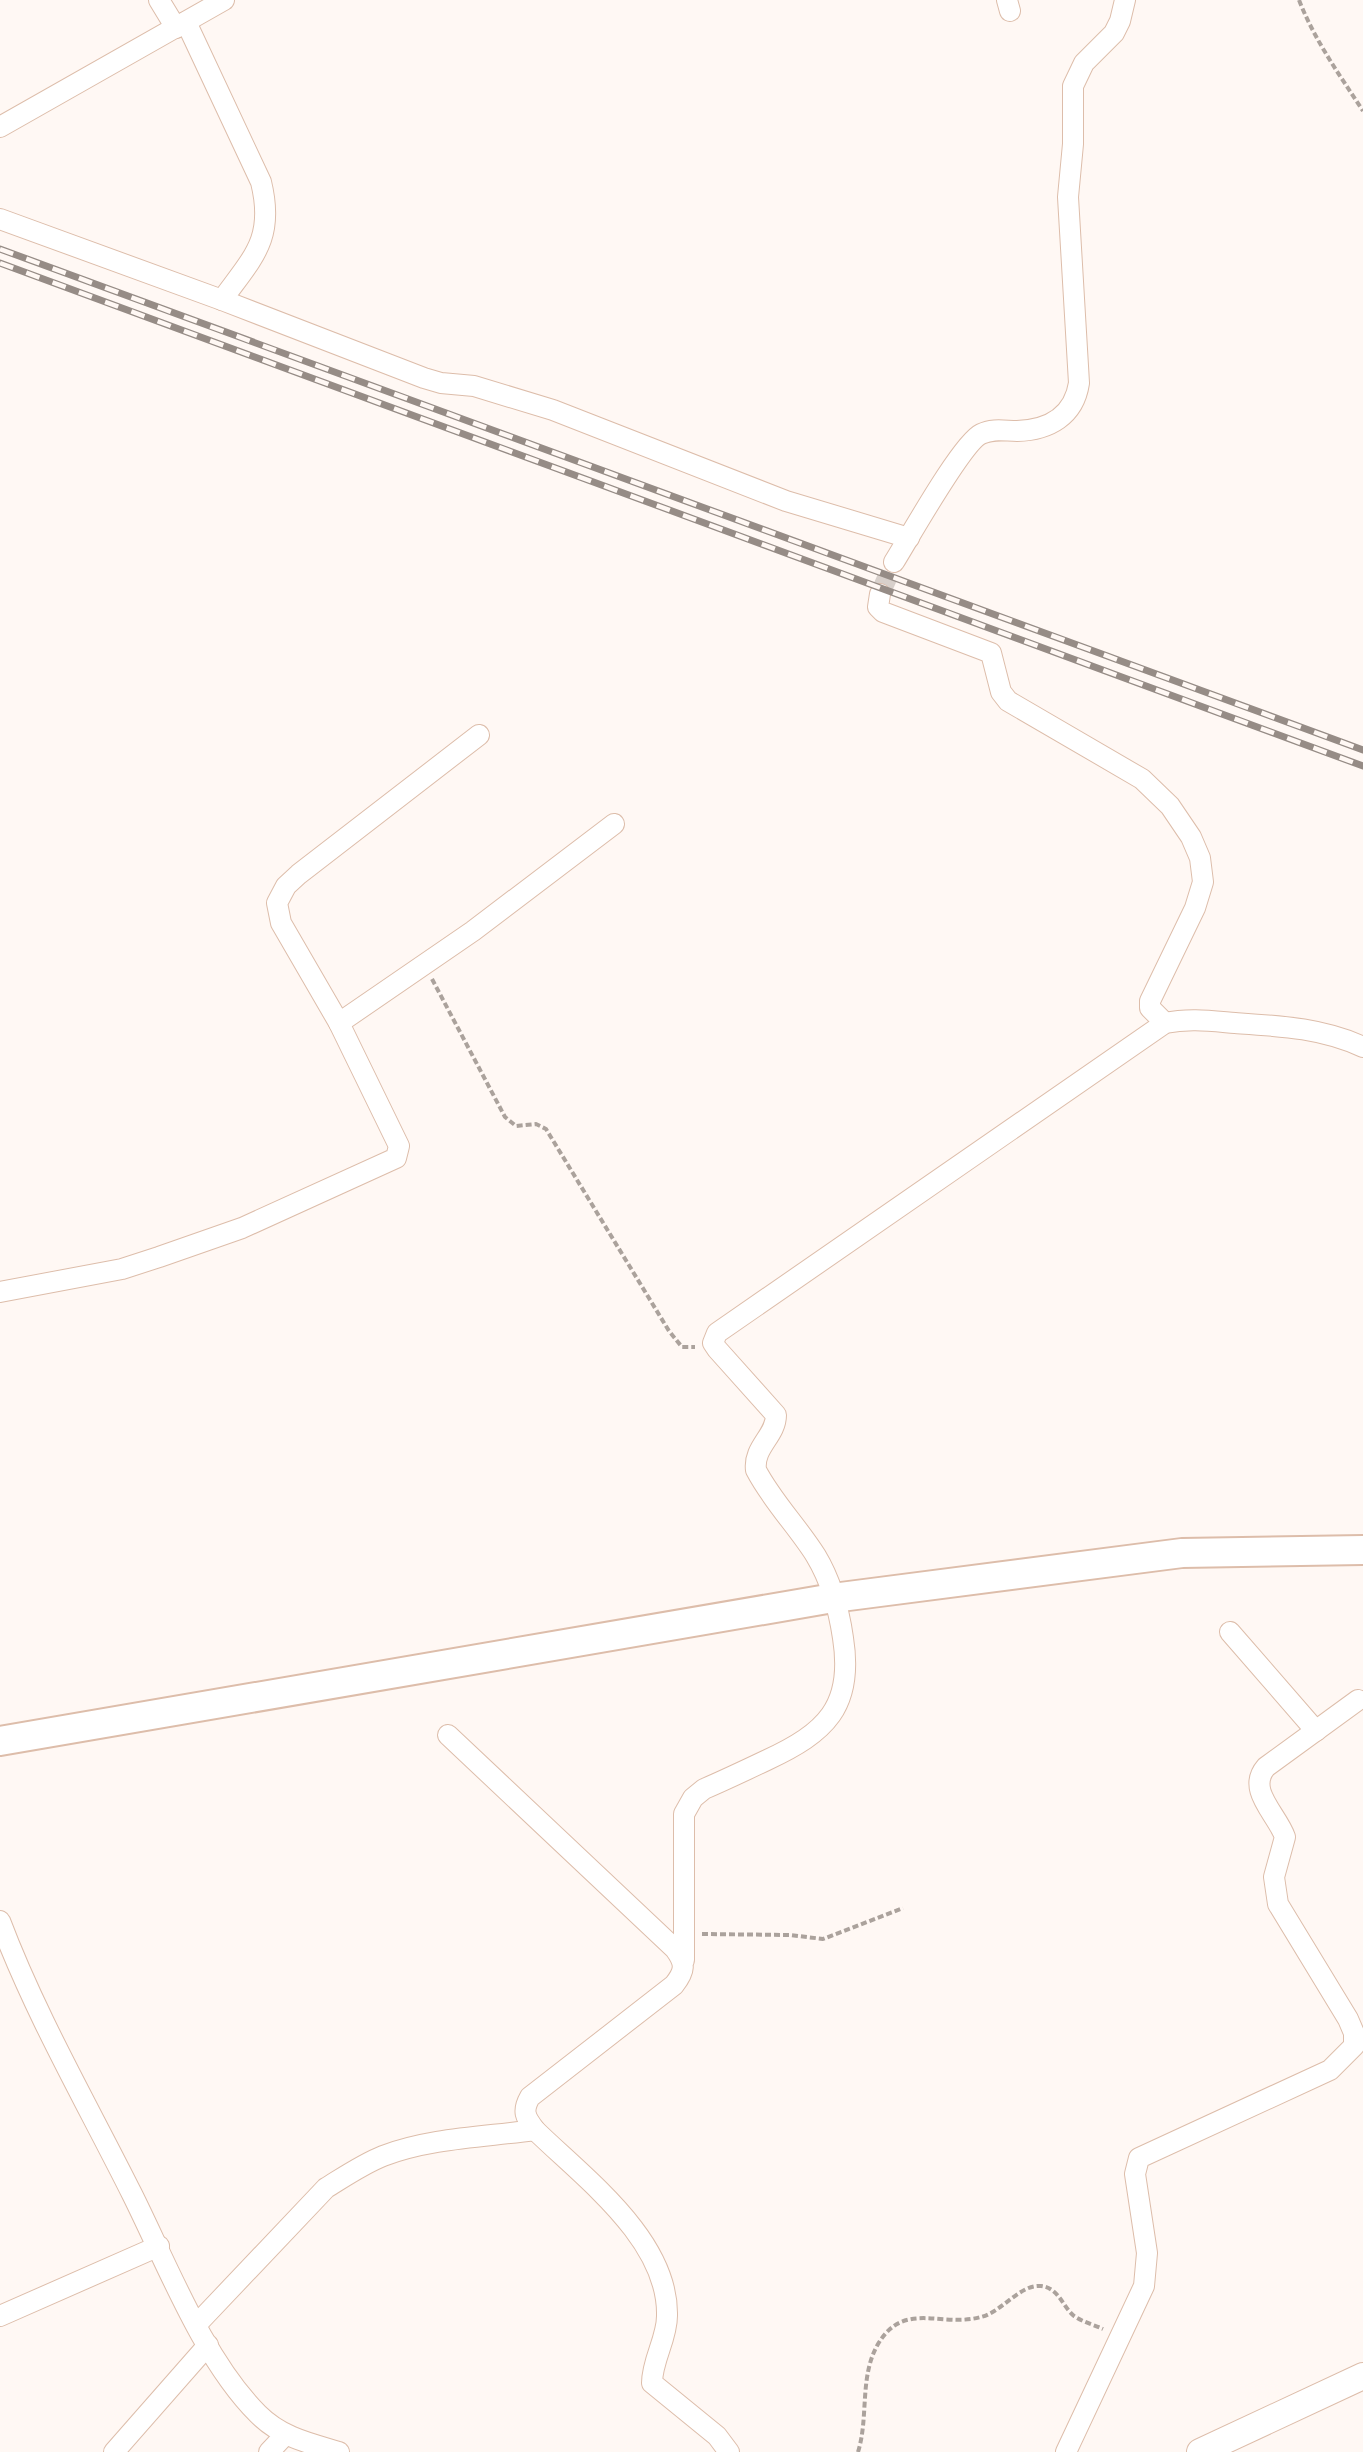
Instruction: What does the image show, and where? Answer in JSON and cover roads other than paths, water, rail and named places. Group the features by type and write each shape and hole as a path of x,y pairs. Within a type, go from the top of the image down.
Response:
{"main road":[{"path":"0,1741 833,1598 1182,1553 1363,1550"}],"street":[{"path":"159,0 181,25 261,182 266,203 267,225 259,248 222,300"},
{"path":"0,127 224,0"},
{"path":"894,562 969,442 992,430 1017,431 1052,424 1062,417 1077,397 1079,383 1068,197 1073,144 1073,86 1084,63 1114,33 1120,21 1125,0"},
{"path":"0,219 222,300 424,378 441,383 474,386 553,410 786,501 909,538"},
{"path":"880,594 878,607 883,612 991,653 997,682 1008,701 1142,779 1170,806 1191,837 1200,858 1203,882 1195,908 1150,1001 1150,1008 1165,1023"},
{"path":"0,1292 122,1269 159,1257 243,1228 393,1160 398,1155 399,1146 339,1023 281,923 277,903 281,893 299,874 479,735"},
{"path":"339,1023 424,965 614,824"},
{"path":"729,2452 717,2436 652,2383 652,2373 665,2334 668,2315 660,2272 648,2248 621,2214 535,2130 526,2119 524,2109 530,2097 674,1985 683,1973 684,1814 693,1798 704,1789 803,1742 821,1728 837,1708 844,1688 847,1662 842,1626 828,1576 756,1470 755,1459 776,1422 776,1414 713,1343 717,1333 1165,1023 1184,1019 1298,1028 1345,1039 1363,1047"},
{"path":"1230,1632 1316,1731"},
{"path":"1066,2452 1144,2286 1147,2273 1147,2253 1135,2174 1139,2158 1330,2070 1359,2054 1348,2019 1278,1904 1274,1877 1285,1837 1259,1791 1257,1782 1266,1767 1358,1700"},
{"path":"448,1735 667,1941 684,1960"},
{"path":"0,1921 37,2009 66,2062 208,2345 238,2391 257,2413 285,2435 339,2452"},
{"path":"197,2324 326,2188 352,2172 383,2156 421,2145 535,2130"},
{"path":"0,2316 159,2247"},
{"path":"114,2452 208,2345"},
{"path":"1209,2450 1363,2376"},
{"path":"269,2452 285,2435"}],"tunnel":[{"path":"880,594 894,562"}],"railway":[{"path":"0,249 1363,750"},
{"path":"0,263 1363,766"}]}
